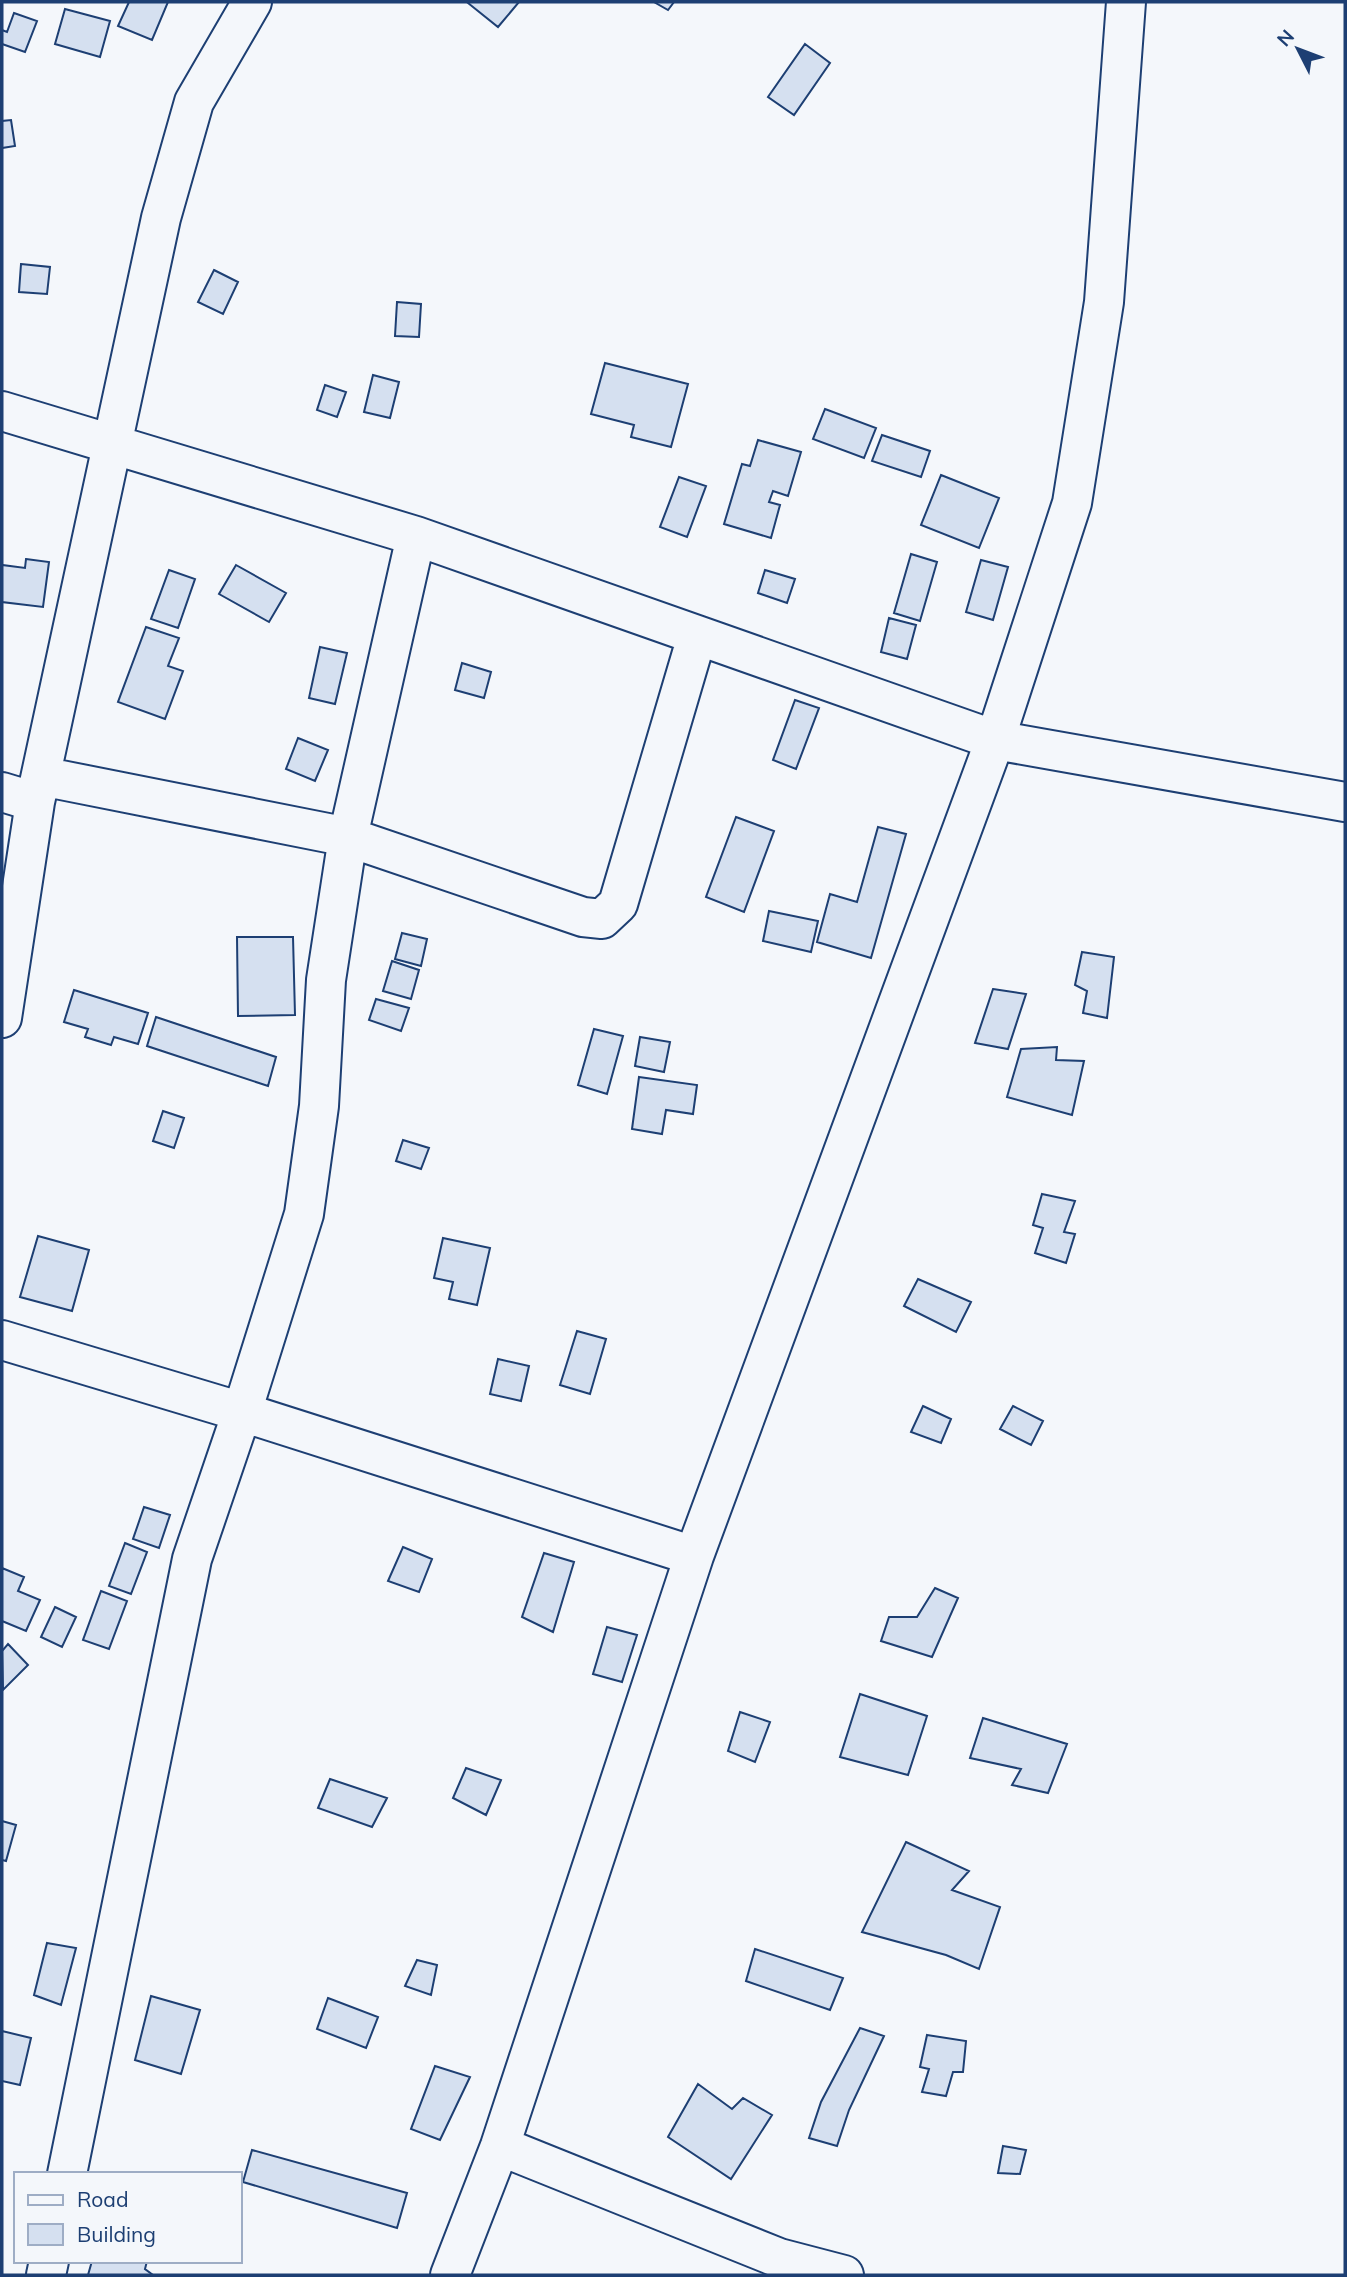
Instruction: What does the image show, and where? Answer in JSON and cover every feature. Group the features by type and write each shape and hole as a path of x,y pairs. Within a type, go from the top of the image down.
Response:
{"street":[{"path":"2,1018 26,790 114,444 161,218 194,103 252,2"},
{"path":"450,2275 500,2146 694,1556 995,740 1072,503 1104,302 1126,2"},
{"path":"2,411 416,536 995,740 1345,803"},
{"path":"67,2172 192,1559 242,1412 304,1214 319,1106 326,980 348,837 416,536"},
{"path":"26,790 348,837 583,917 602,919 618,904 697,636"},
{"path":"2,1340 242,1412 694,1556"},
{"path":"500,2146 779,2258 844,2275"}],"building":[{"path":"129,2 168,2 152,40 118,26"},
{"path":"519,2 498,27 468,3"},
{"path":"654,2 674,2 668,10"},
{"path":"65,9 110,21 100,57 55,44"},
{"path":"14,13 37,21 25,52 2,44 2,30 7,32"},
{"path":"805,44 830,63 794,115 768,97"},
{"path":"11,120 15,146 2,148 2,121"},
{"path":"21,264 50,267 47,294 19,292"},
{"path":"214,270 238,282 223,314 198,302"},
{"path":"397,302 421,304 419,337 395,336"},
{"path":"605,363 688,384 671,447 631,437 634,425 591,414"},
{"path":"373,375 399,382 390,418 364,412"},
{"path":"325,385 346,392 337,417 317,410"},
{"path":"825,409 876,428 864,458 813,439"},
{"path":"882,435 930,451 921,477 872,461"},
{"path":"758,440 801,452 788,496 773,491 769,502 780,505 771,538 724,524 742,464 750,466"},
{"path":"941,475 999,498 979,548 921,525"},
{"path":"679,477 706,486 687,537 660,527"},
{"path":"911,554 937,562 920,621 894,613"},
{"path":"26,559 49,562 43,607 2,602 2,565 25,568"},
{"path":"981,560 1008,567 993,620 966,612"},
{"path":"236,565 286,593 269,622 219,594"},
{"path":"169,570 195,579 178,628 151,619"},
{"path":"765,570 795,579 787,603 758,593"},
{"path":"889,618 916,625 907,659 881,652"},
{"path":"146,627 179,638 168,666 183,671 165,719 118,702"},
{"path":"320,647 347,653 335,704 309,698"},
{"path":"462,663 491,672 484,698 455,690"},
{"path":"795,700 819,708 796,769 773,760"},
{"path":"298,738 328,750 315,781 286,769"},
{"path":"736,817 774,831 744,912 706,897"},
{"path":"878,827 906,834 871,958 817,942 830,894 857,902"},
{"path":"769,911 818,921 811,952 763,941"},
{"path":"402,933 427,939 421,966 395,959"},
{"path":"237,937 293,937 295,1015 238,1016"},
{"path":"1082,952 1114,957 1107,1018 1083,1013 1087,991 1075,985"},
{"path":"392,961 419,970 411,999 383,991"},
{"path":"993,989 1026,994 1008,1049 975,1043"},
{"path":"74,990 148,1013 138,1044 114,1037 111,1045 85,1037 88,1029 64,1022"},
{"path":"376,999 409,1008 401,1031 369,1020"},
{"path":"156,1017 276,1057 268,1086 147,1046"},
{"path":"594,1029 623,1036 607,1094 578,1085"},
{"path":"640,1037 670,1042 664,1072 635,1066"},
{"path":"1057,1047 1056,1060 1084,1061 1072,1115 1007,1097 1021,1049"},
{"path":"639,1077 697,1085 693,1114 666,1110 662,1134 632,1129"},
{"path":"163,1111 184,1118 174,1148 153,1141"},
{"path":"403,1140 429,1148 421,1169 396,1161"},
{"path":"1042,1194 1075,1201 1064,1232 1075,1234 1066,1263 1035,1253 1043,1228 1033,1225"},
{"path":"38,1236 89,1250 72,1311 20,1297"},
{"path":"443,1238 490,1248 477,1305 449,1299 453,1282 434,1278"},
{"path":"918,1279 971,1302 956,1332 904,1306"},
{"path":"577,1331 606,1339 590,1394 560,1385"},
{"path":"498,1359 529,1366 521,1401 490,1394"},
{"path":"923,1406 951,1419 941,1443 911,1432"},
{"path":"1013,1406 1043,1421 1031,1445 1000,1429"},
{"path":"144,1507 170,1515 159,1548 133,1539"},
{"path":"125,1543 147,1552 131,1594 109,1586"},
{"path":"403,1547 432,1559 419,1592 388,1581"},
{"path":"544,1553 574,1562 553,1632 522,1617"},
{"path":"2,1568 24,1577 18,1591 40,1600 26,1631 2,1621"},
{"path":"935,1588 958,1598 932,1657 881,1641 889,1617 917,1617"},
{"path":"101,1591 127,1601 109,1649 83,1640"},
{"path":"55,1607 76,1617 62,1647 41,1637"},
{"path":"607,1627 637,1635 622,1682 593,1674"},
{"path":"8,1644 28,1665 3,1690 2,1651"},
{"path":"860,1694 927,1716 908,1775 840,1757"},
{"path":"740,1712 770,1722 755,1762 728,1751"},
{"path":"983,1718 1067,1744 1048,1793 1012,1785 1021,1769 970,1758"},
{"path":"466,1768 501,1780 486,1815 453,1798"},
{"path":"330,1779 387,1798 372,1827 318,1808"},
{"path":"2,1821 16,1825 6,1861 2,1860"},
{"path":"906,1842 969,1871 952,1890 1000,1907 979,1969 946,1955 862,1932"},
{"path":"47,1943 76,1948 61,2005 34,1995"},
{"path":"755,1949 843,1978 830,2010 746,1981"},
{"path":"417,1960 437,1965 431,1995 405,1986"},
{"path":"151,1996 200,2010 181,2074 135,2060"},
{"path":"328,1998 378,2017 366,2048 317,2029"},
{"path":"860,2028 884,2036 849,2110 837,2146 809,2138 821,2102"},
{"path":"2,2031 31,2038 20,2085 2,2081"},
{"path":"927,2035 966,2041 963,2072 953,2072 946,2096 922,2092 929,2069 920,2067"},
{"path":"435,2066 470,2077 440,2140 411,2129"},
{"path":"698,2084 732,2109 743,2098 772,2115 731,2179 668,2137"},
{"path":"1003,2146 1026,2150 1020,2174 998,2173"},
{"path":"252,2150 407,2193 397,2228 243,2182"},
{"path":"91,2263 146,2263 145,2269 153,2275 88,2275"}]}
